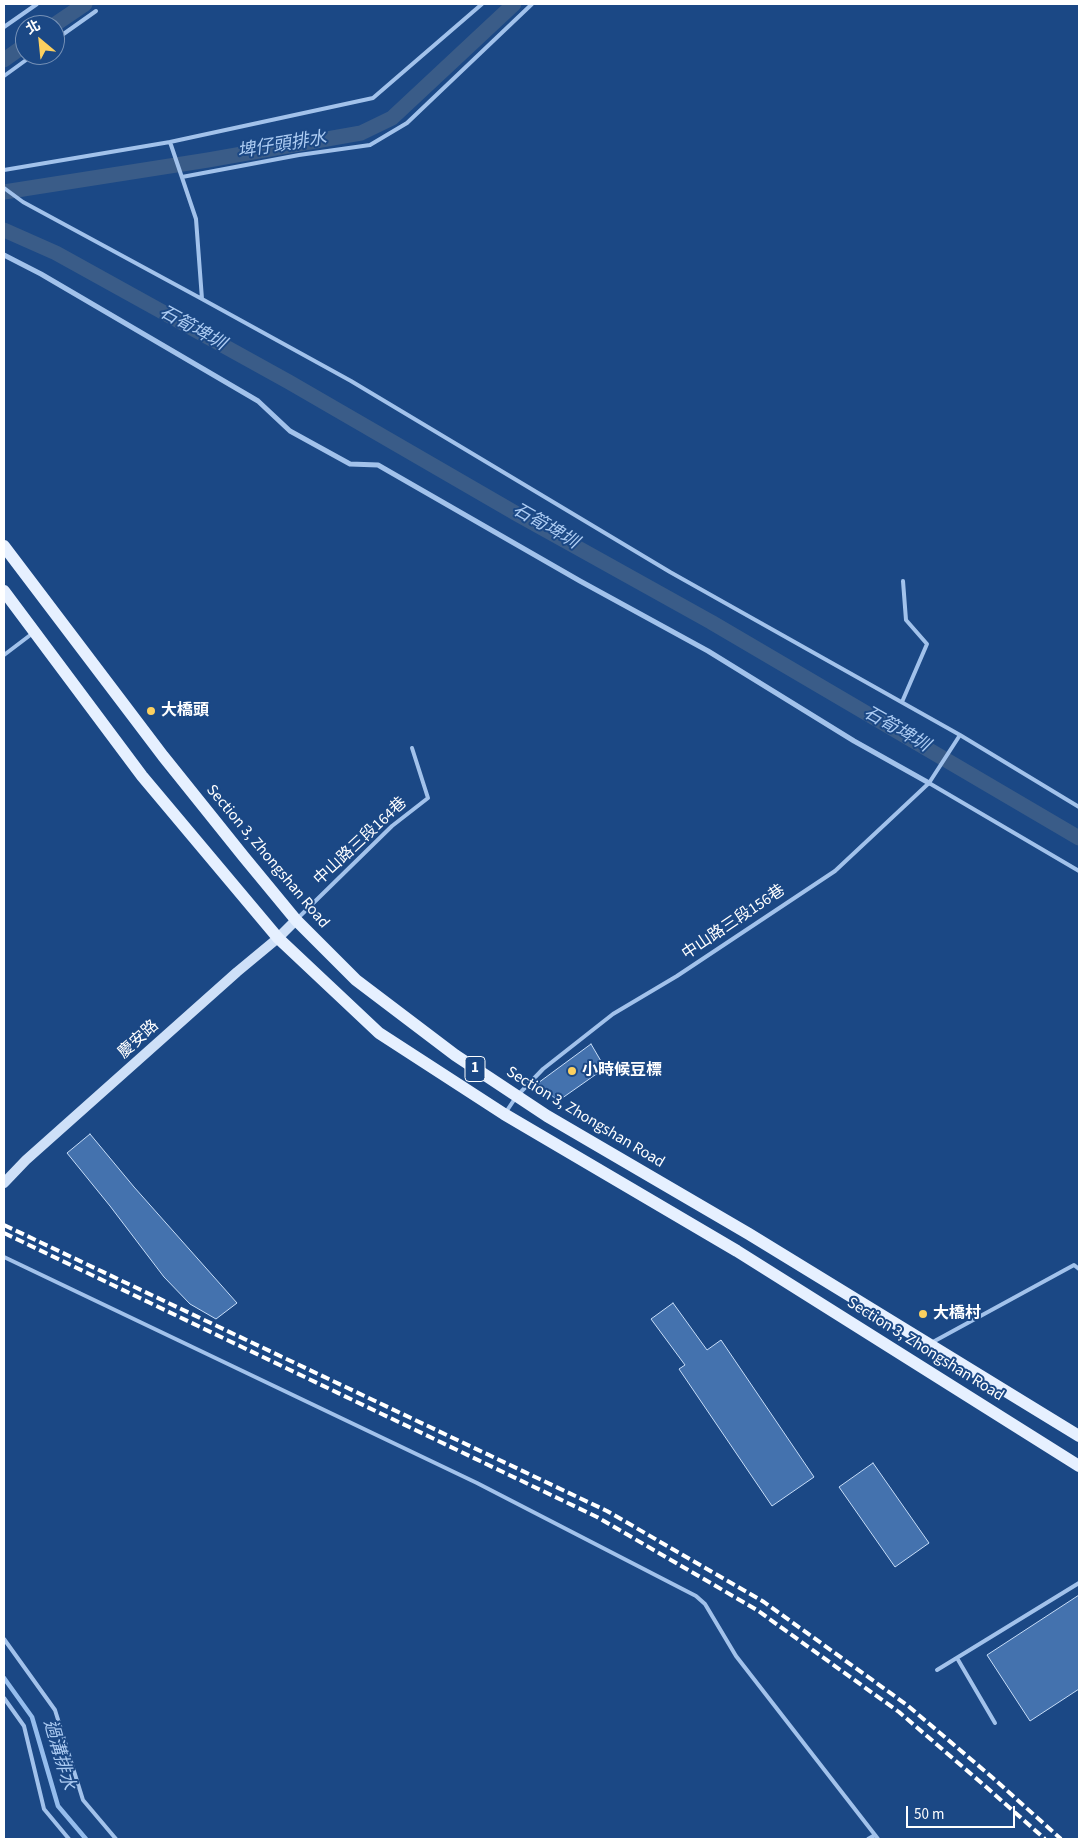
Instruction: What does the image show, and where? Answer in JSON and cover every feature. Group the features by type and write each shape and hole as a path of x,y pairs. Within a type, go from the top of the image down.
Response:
{"main road":[{"name":"Section 3, Zhongshan Road","path":"4,546 163,756 296,920 356,980 455,1055 516,1097 749,1234 1079,1436"},
{"name":"Section 3, Zhongshan Road","path":"4,591 142,776 278,938 379,1033 504,1114 737,1251 1079,1466"}],"street":[{"path":"4,255 49,278 258,401 290,431 350,464 378,465 580,581 708,651 854,741 929,783"},
{"name":"慶安路","path":"4,1184 26,1160 296,920"}],"lane":[{"path":"4,27 37,4"},
{"path":"4,170 170,142 373,98 482,4"},
{"path":"182,177 299,155 370,145 407,123 532,4"},
{"path":"65,33 96,11"},
{"path":"4,76 19,65"},
{"path":"170,142 196,219 202,299"},
{"path":"4,188 23,202 351,381 670,572 960,735 1079,807"},
{"path":"902,702 927,644 906,620 903,580"},
{"path":"4,656 34,632"},
{"name":"中山路三段156巷","path":"504,1114 516,1097 543,1069 613,1014 677,976 835,871 929,783 960,735"},
{"name":"中山路三段164巷","path":"296,920 392,826 428,798 412,748"},
{"path":"929,783 1079,871"},
{"path":"4,1257 477,1483 696,1596 705,1604 736,1656 878,1839"},
{"path":"929,1344 1074,1265 1079,1269"},
{"path":"937,1670 1079,1583"},
{"path":"4,1639 55,1710 83,1800 116,1839"},
{"path":"957,1658 995,1723"},
{"path":"4,1698 24,1726 44,1810 69,1839"},
{"path":"868,1839 875,1834"}],"building":[{"path":"591,1044 605,1068 558,1101 538,1083"},
{"path":"90,1134 134,1187 237,1303 216,1319 190,1304 164,1277 67,1153"},
{"path":"673,1303 707,1350 721,1340 814,1477 772,1506 679,1369 685,1365 651,1319"},
{"path":"873,1463 929,1543 895,1567 839,1487"},
{"path":"1079,1595 1079,1689 1030,1721 987,1655"}],"waterway":[{"path":"65,18 85,4"},
{"name":"埤仔頭排水","path":"4,192 208,160 361,133 392,118 514,4"},
{"path":"4,60 15,52"},
{"name":"石筍埤圳","path":"4,230 56,253 289,382 517,514 711,622 1079,838"},
{"name":"過溝排水","path":"4,1678 32,1717 58,1806 86,1839"}],"railway":[{"path":"4,1225 607,1511 764,1602 907,1705 1061,1839"},
{"path":"4,1233 597,1517 757,1610 899,1712 1045,1839"}],"place":[{"name":"大橋頭","path":"151,711"},
{"name":"小時候豆標","path":"572,1071"},
{"name":"大橋村","path":"923,1314"}]}
